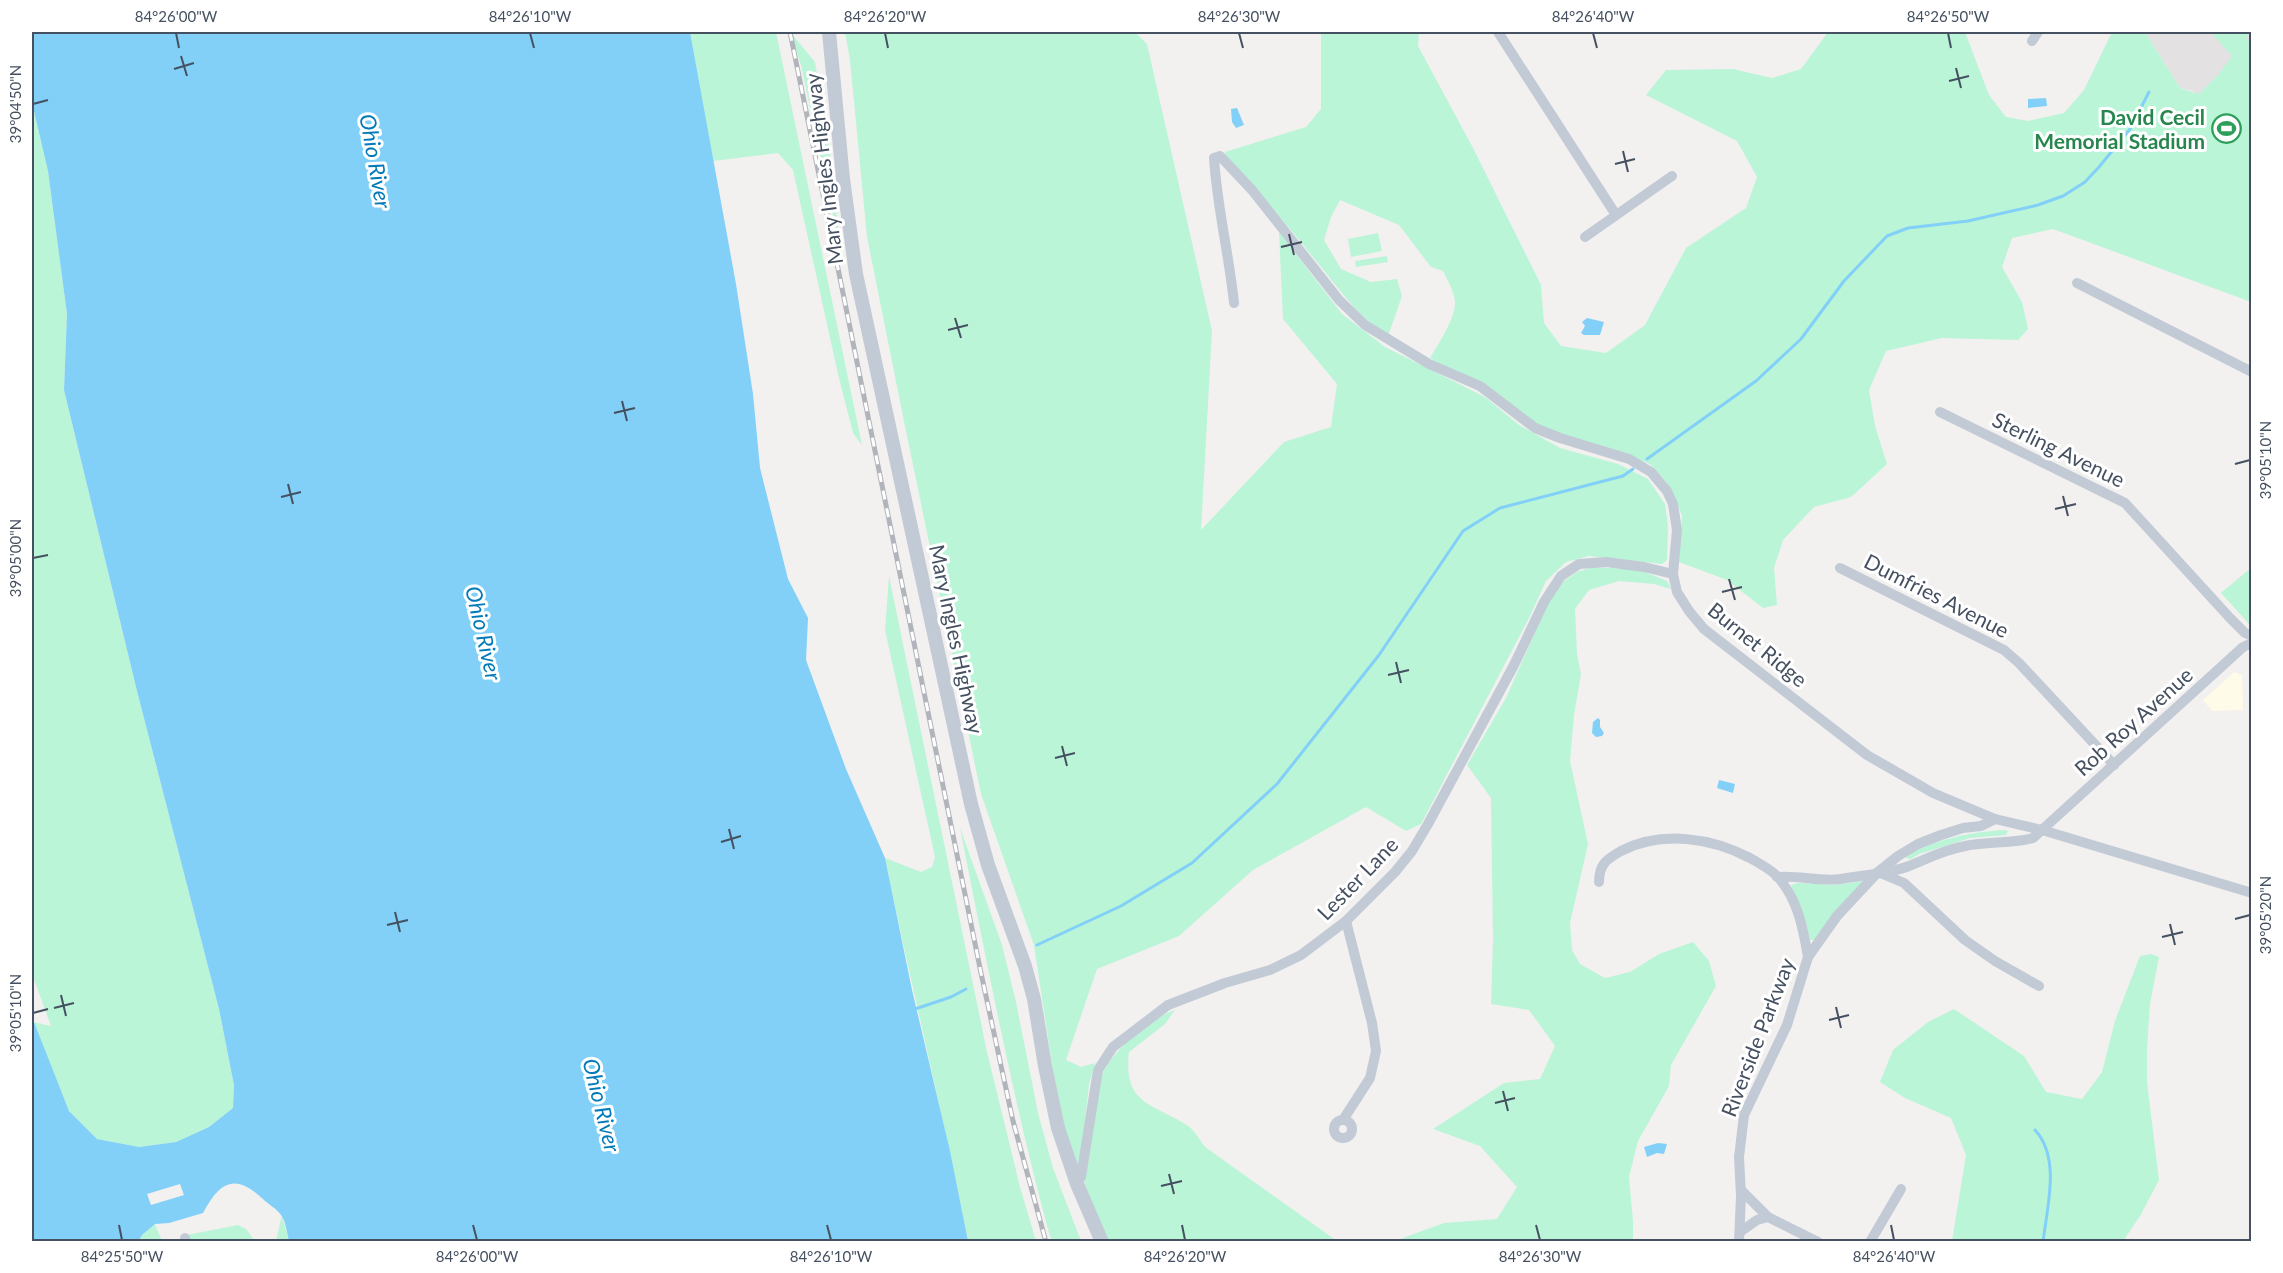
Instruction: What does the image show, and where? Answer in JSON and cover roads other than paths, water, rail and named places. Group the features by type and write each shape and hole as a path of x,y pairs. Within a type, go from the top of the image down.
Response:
{"street":[{"name":"Mary Ingles Highway","path":"829,32 842,168 856,274 937,653 980,842 1026,966 1058,1128 1077,1184 1101,1242"},
{"path":"1498,32 1616,215"},
{"name":"Burnet Ridge","path":"1234,303 1230,264 1216,190 1214,158 1220,156 1252,190 1339,300 1365,325 1429,364 1480,386 1535,428 1629,459 1651,472 1668,491 1673,504 1677,530 1673,574 1677,592 1689,611 1704,629 1868,755 1934,793 1995,819 2042,830 2252,893"},
{"path":"1585,237 1672,176"},
{"path":"2077,283 2252,372"},
{"name":"Sterling Avenue","path":"1940,412 2125,503 2230,618 2245,633 2252,636"},
{"name":"Lester Lane","path":"1077,1184 1081,1177 1098,1070 1118,1042 1168,1005 1290,961 1346,921 1395,872 1418,843 1514,665 1544,602 1561,576 1579,564 1606,562 1673,574"},
{"name":"Dumfries Avenue","path":"1840,568 2004,650 2019,663 2114,765"},
{"name":"Rob Roy Avenue","path":"2042,830 2243,646 2252,643"},
{"name":"Riverside Parkway","path":"1740,1237 1739,1157 1744,1115 1787,1025 1808,957 1837,916 1878,872 1898,856 1917,844 1941,834 1981,826 1995,819"},
{"path":"1777,877 1828,880 1878,872 1907,866 1931,854 1954,848 1980,843 2022,841 2033,838 2042,830"},
{"path":"1599,882 1599,872 1604,861 1635,845 1669,839 1718,844 1757,862 1777,877 1797,910 1805,936 1808,957"},
{"path":"1878,872 1904,883 1965,940 1995,961 2039,986"},
{"path":"1343,1120 1370,1077 1376,1051 1372,1023 1346,921"},
{"path":"1870,1242 1901,1189"},
{"path":"1741,1190 1768,1217 1818,1242"},
{"path":"1740,1237 1757,1220 1768,1217"}],"water":[{"name":"Ohio River","path":"32,32 690,32 736,284 753,394 760,468 788,579 808,618 806,660 846,769 885,858 968,1241 289,1241 284,1221 279,1213 253,1191 244,1186 229,1184 216,1194 203,1213 169,1223 155,1224 142,1235 139,1241 32,1241 32,1017 69,1111 97,1139 139,1147 176,1142 209,1127 233,1108 234,1085 219,1009 137,691 64,390 67,314 48,171 32,103"},
{"path":"2046,98 2047,106 2028,108 2028,99"},
{"path":"1237,108 1244,125 1236,128 1232,122 1231,109"},
{"path":"1587,318 1604,322 1600,335 1581,333 1585,326 1582,322"},
{"path":"1598,718 1604,733 1596,737 1592,733 1593,722"},
{"path":"1719,780 1735,784 1733,793 1717,788"},
{"path":"1658,1143 1667,1144 1664,1154 1657,1153 1647,1157 1644,1147"}],"waterway":[{"path":"1647,459 1756,381 1801,339 1844,281 1887,236 1908,228 1968,221 2038,205 2063,196 2085,182 2099,167 2130,129 2149,92"},
{"path":"1037,945 1121,906 1192,863 1277,784 1379,655 1463,531 1500,508 1623,476 1633,469"},
{"path":"915,1009 951,997 966,989"},
{"path":"2035,1130 2043,1141 2050,1169 2049,1199 2043,1242"}],"railway":[{"path":"790,32 981,973 1013,1121 1046,1242"}],"place":[{"name":"David Cecil Memorial Stadium","path":"2226,128"}]}
